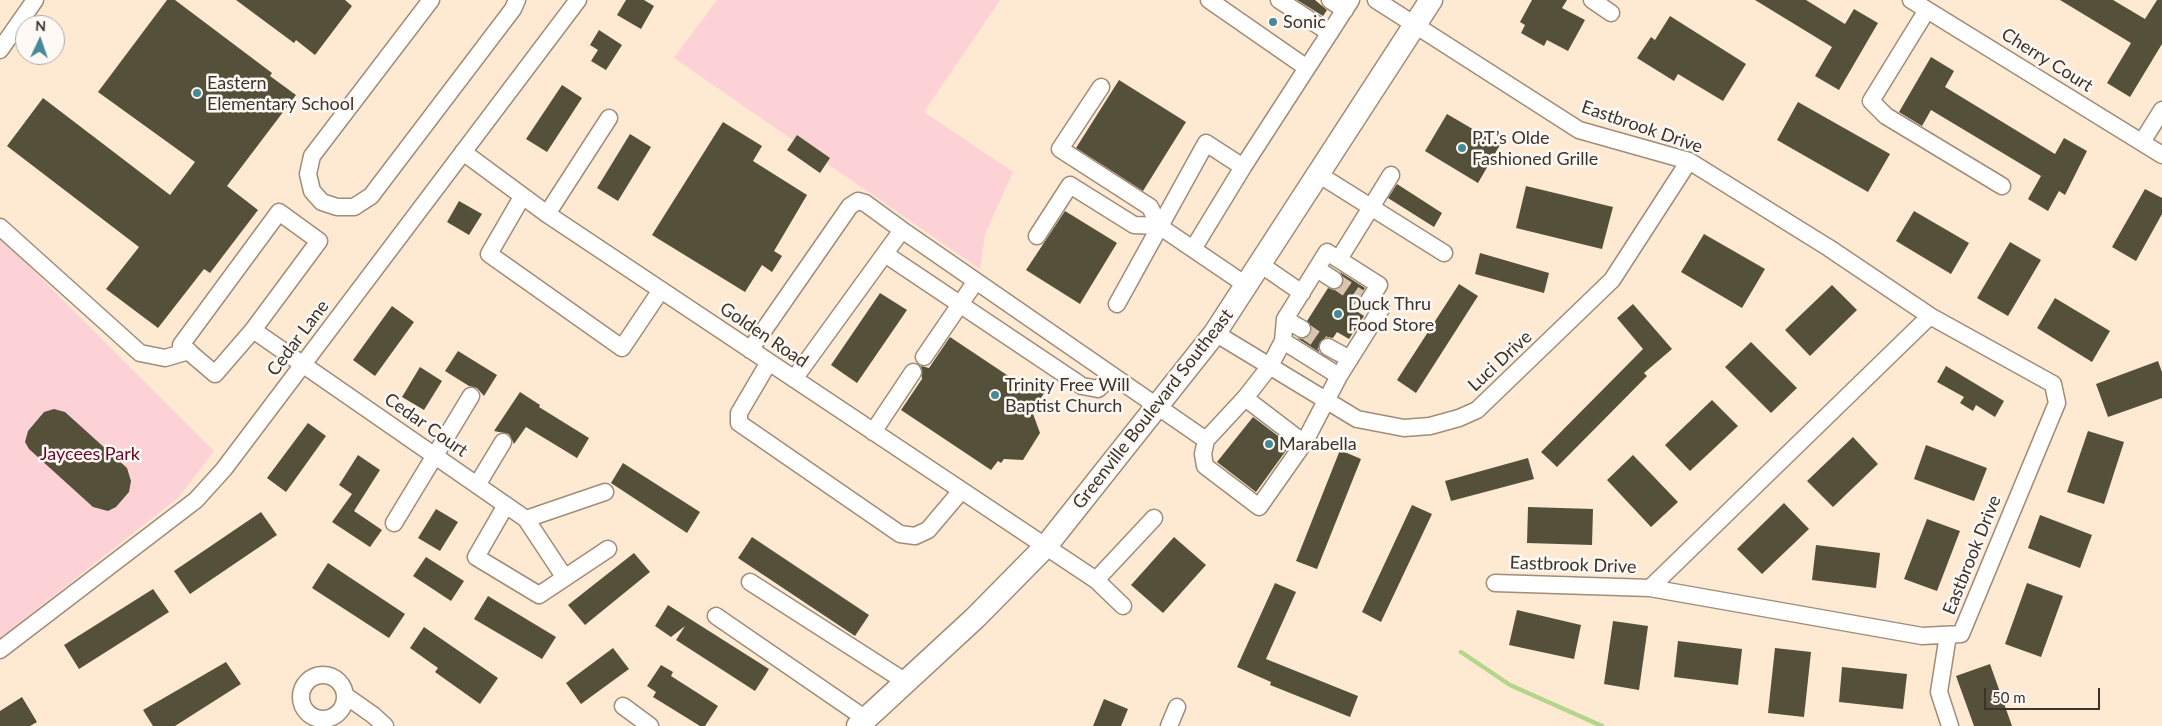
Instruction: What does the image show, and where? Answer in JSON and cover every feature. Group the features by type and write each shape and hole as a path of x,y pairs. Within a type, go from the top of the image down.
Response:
{"highway":[{"name":"Greenville Boulevard Southeast","path":"862,722 975,618 1046,546 1215,333 1431,0"}],"street":[{"path":"0,50 35,0"},
{"path":"431,0 312,156 308,174 312,191 322,202 337,208 354,207 371,196 513,9 517,0"},
{"name":"Cedar Lane","path":"0,650 196,500 224,469 578,0"},
{"path":"1209,0 1307,68"},
{"path":"1279,0 1330,33"},
{"path":"1193,249 1243,167 1348,5 1330,0"},
{"name":"Eastbrook Drive","path":"1376,0 1579,130 1689,161 1829,248 1930,316 2053,384 2056,403 1962,634 1922,636 1650,588 1495,583"},
{"path":"1592,0 1611,13"},
{"name":"Cherry Court","path":"1912,0 2162,155"},
{"path":"1927,10 1871,102 1886,116 2002,186"},
{"path":"1101,88 1060,149 1150,207 1159,226 1246,285"},
{"path":"2142,142 2162,110"},
{"path":"547,214 609,118"},
{"path":"1117,304 1206,143 1243,167"},
{"name":"Golden Road","path":"463,152 547,214 1096,580 1123,606"},
{"name":"Luci Drive","path":"1215,333 1357,419 1404,428 1430,426 1477,410 1612,280 1689,161"},
{"path":"1318,174 1444,253"},
{"path":"1339,260 1391,175"},
{"path":"1037,236 1070,185 1134,225 1159,226"},
{"path":"522,197 489,254 622,348 661,290"},
{"path":"750,350 850,206 858,201 865,203 1206,440"},
{"path":"279,212 318,241 253,330 215,374 181,345 279,212"},
{"path":"0,227 140,353 165,358 189,351"},
{"path":"794,379 902,230"},
{"path":"1327,252 1379,285 1364,300 1381,310 1339,376 1328,400 1304,442 1259,507 1205,466 1203,454 1206,440 1245,398 1270,366 1283,341 1286,319 1327,252"},
{"path":"885,254 1082,386 1098,389 1112,376"},
{"path":"1260,264 1302,293"},
{"path":"1317,269 1334,280"},
{"path":"924,357 976,281"},
{"name":"Eastbrook Drive","path":"1650,588 1930,316"},
{"path":"1286,319 1302,329"},
{"name":"Cedar Court","path":"253,330 526,519"},
{"path":"1283,341 1339,376"},
{"path":"1328,346 1350,359"},
{"path":"769,362 739,413 739,423 900,534 915,536 928,530 961,491"},
{"path":"873,432 913,372"},
{"path":"394,523 470,396"},
{"path":"1245,398 1304,442"},
{"path":"477,485 503,442"},
{"path":"565,578 526,519 606,492"},
{"path":"506,505 476,557 539,595 608,549"},
{"path":"1096,580 1154,518"},
{"path":"750,582 906,682"},
{"path":"716,616 862,722"},
{"path":"1948,635 1939,692 1950,726"},
{"path":"346,696 385,726"},
{"path":"623,706 650,726"},
{"path":"1169,726 1177,707"}],"green space":[{"path":"717,0 1000,0 924,112 1013,172 985,234 980,269 674,58"},
{"name":"Jaycees Park","path":"0,237 214,451 179,497 0,638"}],"building":[{"path":"167,0 175,0 272,73 270,76 296,95 227,186 258,210 210,273 204,269 158,328 106,289 139,247 7,146 43,98 170,195 195,162 98,92"},
{"path":"236,0 345,0 352,6 315,55 296,40 294,43"},
{"path":"626,0 644,0 654,6 641,29 617,15"},
{"path":"1297,0 1315,0 1327,10 1323,16"},
{"path":"1532,0 1567,0 1562,8 1585,20 1568,51 1547,40 1544,46 1521,33 1525,25 1520,22"},
{"path":"1755,0 1806,0 1845,24 1854,9 1878,23 1839,90 1815,76 1832,47"},
{"path":"2060,0 2113,0 2145,19 2157,0 2162,0 2162,44 2130,97 2107,83 2131,43"},
{"path":"1670,16 1746,64 1723,101 1678,74 1674,81 1637,58 1651,37 1655,40"},
{"path":"599,30 622,45 606,70 591,61 598,50 590,45"},
{"path":"1931,57 1954,71 1945,87 2055,154 2064,138 2087,151 2065,195 2059,191 2048,211 2028,199 2041,176 1931,110 1922,126 1899,112"},
{"path":"1119,80 1186,122 1143,191 1076,148"},
{"path":"562,85 582,98 547,152 526,139"},
{"path":"1798,102 1890,154 1868,192 1777,140"},
{"name":"P.T.’s Olde Fashioned Grille","path":"1447,114 1500,145 1478,183 1425,151"},
{"path":"723,122 762,146 753,161 807,195 774,251 782,256 772,272 762,265 745,292 652,235"},
{"path":"630,134 651,147 618,201 597,188"},
{"path":"797,135 830,158 820,173 787,150"},
{"path":"1397,184 1442,213 1434,227 1388,198"},
{"path":"1526,186 1613,207 1602,249 1516,228"},
{"path":"2145,189 2162,198 2162,214 2136,261 2112,247"},
{"path":"459,201 482,214 469,235 447,222"},
{"path":"1065,211 1117,243 1080,304 1026,270"},
{"path":"1914,211 1969,243 1951,274 1896,241"},
{"path":"1704,234 1765,269 1742,308 1681,272"},
{"path":"2010,242 2041,260 2008,316 1977,298"},
{"path":"1480,253 1549,273 1544,293 1475,274"},
{"path":"1340,272 1365,288 1352,308 1364,316 1349,339 1337,332 1333,338 1327,337 1320,342 1319,352 1297,338 1302,339 1310,334 1312,329 1307,321 1328,288 1334,290 1342,286 1344,280"},
{"path":"1459,284 1478,296 1416,393 1397,380"},
{"path":"1832,285 1857,310 1810,356 1785,330"},
{"path":"880,293 907,310 857,383 831,365"},
{"path":"2055,298 2110,331 2092,362 2037,328"},
{"path":"1633,304 1672,349 1644,373 1647,376 1557,467 1541,452 1643,349 1617,318"},
{"path":"392,306 414,322 375,376 353,360"},
{"path":"950,337 1031,391 1035,386 1045,392 1032,411 1040,433 1023,460 1004,459 1001,463 998,461 991,470 901,410 922,379 921,366 929,368"},
{"path":"1751,342 1797,388 1771,413 1725,367"},
{"path":"458,351 497,375 484,396 477,388 469,386 445,371"},
{"path":"2158,361 2162,372 2162,398 2108,417 2096,384"},
{"path":"1946,366 2004,401 1995,417 1976,405 1973,411 1960,403 1964,397 1937,382"},
{"path":"420,367 442,381 424,410 402,397"},
{"path":"520,392 540,405 539,407 589,438 577,458 526,427 514,444 509,434 494,431"},
{"path":"1712,400 1738,426 1690,471 1665,445"},
{"path":"54,409 65,412 127,468 131,481 129,492 116,507 108,511 93,507 29,449 25,442 28,431 44,412"},
{"path":"1253,417 1290,445 1256,492 1217,462"},
{"path":"308,423 326,436 286,492 267,478"},
{"path":"2088,431 2124,442 2104,504 2067,492"},
{"path":"1853,437 1878,464 1833,507 1807,481"},
{"path":"1926,445 1987,468 1974,501 1914,479"},
{"path":"1340,450 1361,459 1317,569 1296,561"},
{"path":"358,455 380,470 354,511 382,530 370,547 332,522 352,494 339,485"},
{"path":"1633,455 1678,502 1651,527 1607,480"},
{"path":"1528,458 1534,479 1451,501 1445,481"},
{"path":"623,463 700,512 687,533 611,483"},
{"path":"1784,503 1809,529 1762,574 1737,549"},
{"path":"1412,505 1432,514 1381,622 1362,612"},
{"path":"1528,507 1593,509 1592,545 1527,543"},
{"path":"436,509 458,522 440,551 418,538"},
{"path":"261,512 277,535 190,594 174,571"},
{"path":"2040,515 2092,535 2080,568 2028,548"},
{"path":"1927,519 1960,531 1937,591 1904,579"},
{"path":"752,537 869,615 855,636 738,558"},
{"path":"1174,537 1206,565 1163,613 1131,585"},
{"path":"1816,545 1880,553 1876,588 1812,580"},
{"path":"634,553 650,572 585,625 568,605"},
{"path":"426,557 464,581 451,601 413,576"},
{"path":"328,563 405,614 389,638 312,588"},
{"path":"1275,583 1296,592 1266,659 1358,696 1350,717 1270,685 1271,682 1237,667"},
{"path":"2027,583 2063,596 2041,657 2005,644"},
{"path":"153,589 169,612 79,669 64,645"},
{"path":"488,596 556,637 542,659 474,619"},
{"path":"668,605 769,669 755,691 676,640 685,626 671,637 655,626"},
{"path":"1517,610 1581,625 1574,659 1509,645"},
{"path":"1613,621 1648,626 1639,690 1604,684"},
{"path":"424,627 498,678 480,704 435,672 438,668 410,648"},
{"path":"1678,641 1742,649 1738,685 1674,677"},
{"path":"613,648 629,669 581,704 566,683"},
{"path":"1775,648 1811,652 1804,717 1768,713"},
{"path":"226,662 241,684 175,726 153,726 143,710"},
{"path":"1990,664 2012,726 1974,726 1956,676"},
{"path":"661,665 673,672 671,676 718,706 705,726 700,726 653,697 656,692 647,686"},
{"path":"1842,667 1907,674 1903,709 1839,702"},
{"path":"22,697 37,722 30,726 0,726 0,711"},
{"path":"1104,699 1128,709 1121,726 1093,726"}],"waterway":[{"path":"1461,652 1510,685 1602,726"}],"tunnel":[{"path":"1334,280 1359,297"},
{"path":"1302,329 1328,347"}],"place":[{"name":"Sonic","path":"1273,22"},
{"name":"Eastern Elementary School","path":"197,93"},
{"name":"P.T.’s Olde Fashioned Grille","path":"1462,148"},
{"name":"Duck Thru Food Store","path":"1338,314"},
{"name":"Trinity Free Will Baptist Church","path":"995,395"},
{"name":"Marabella","path":"1269,444"}]}
